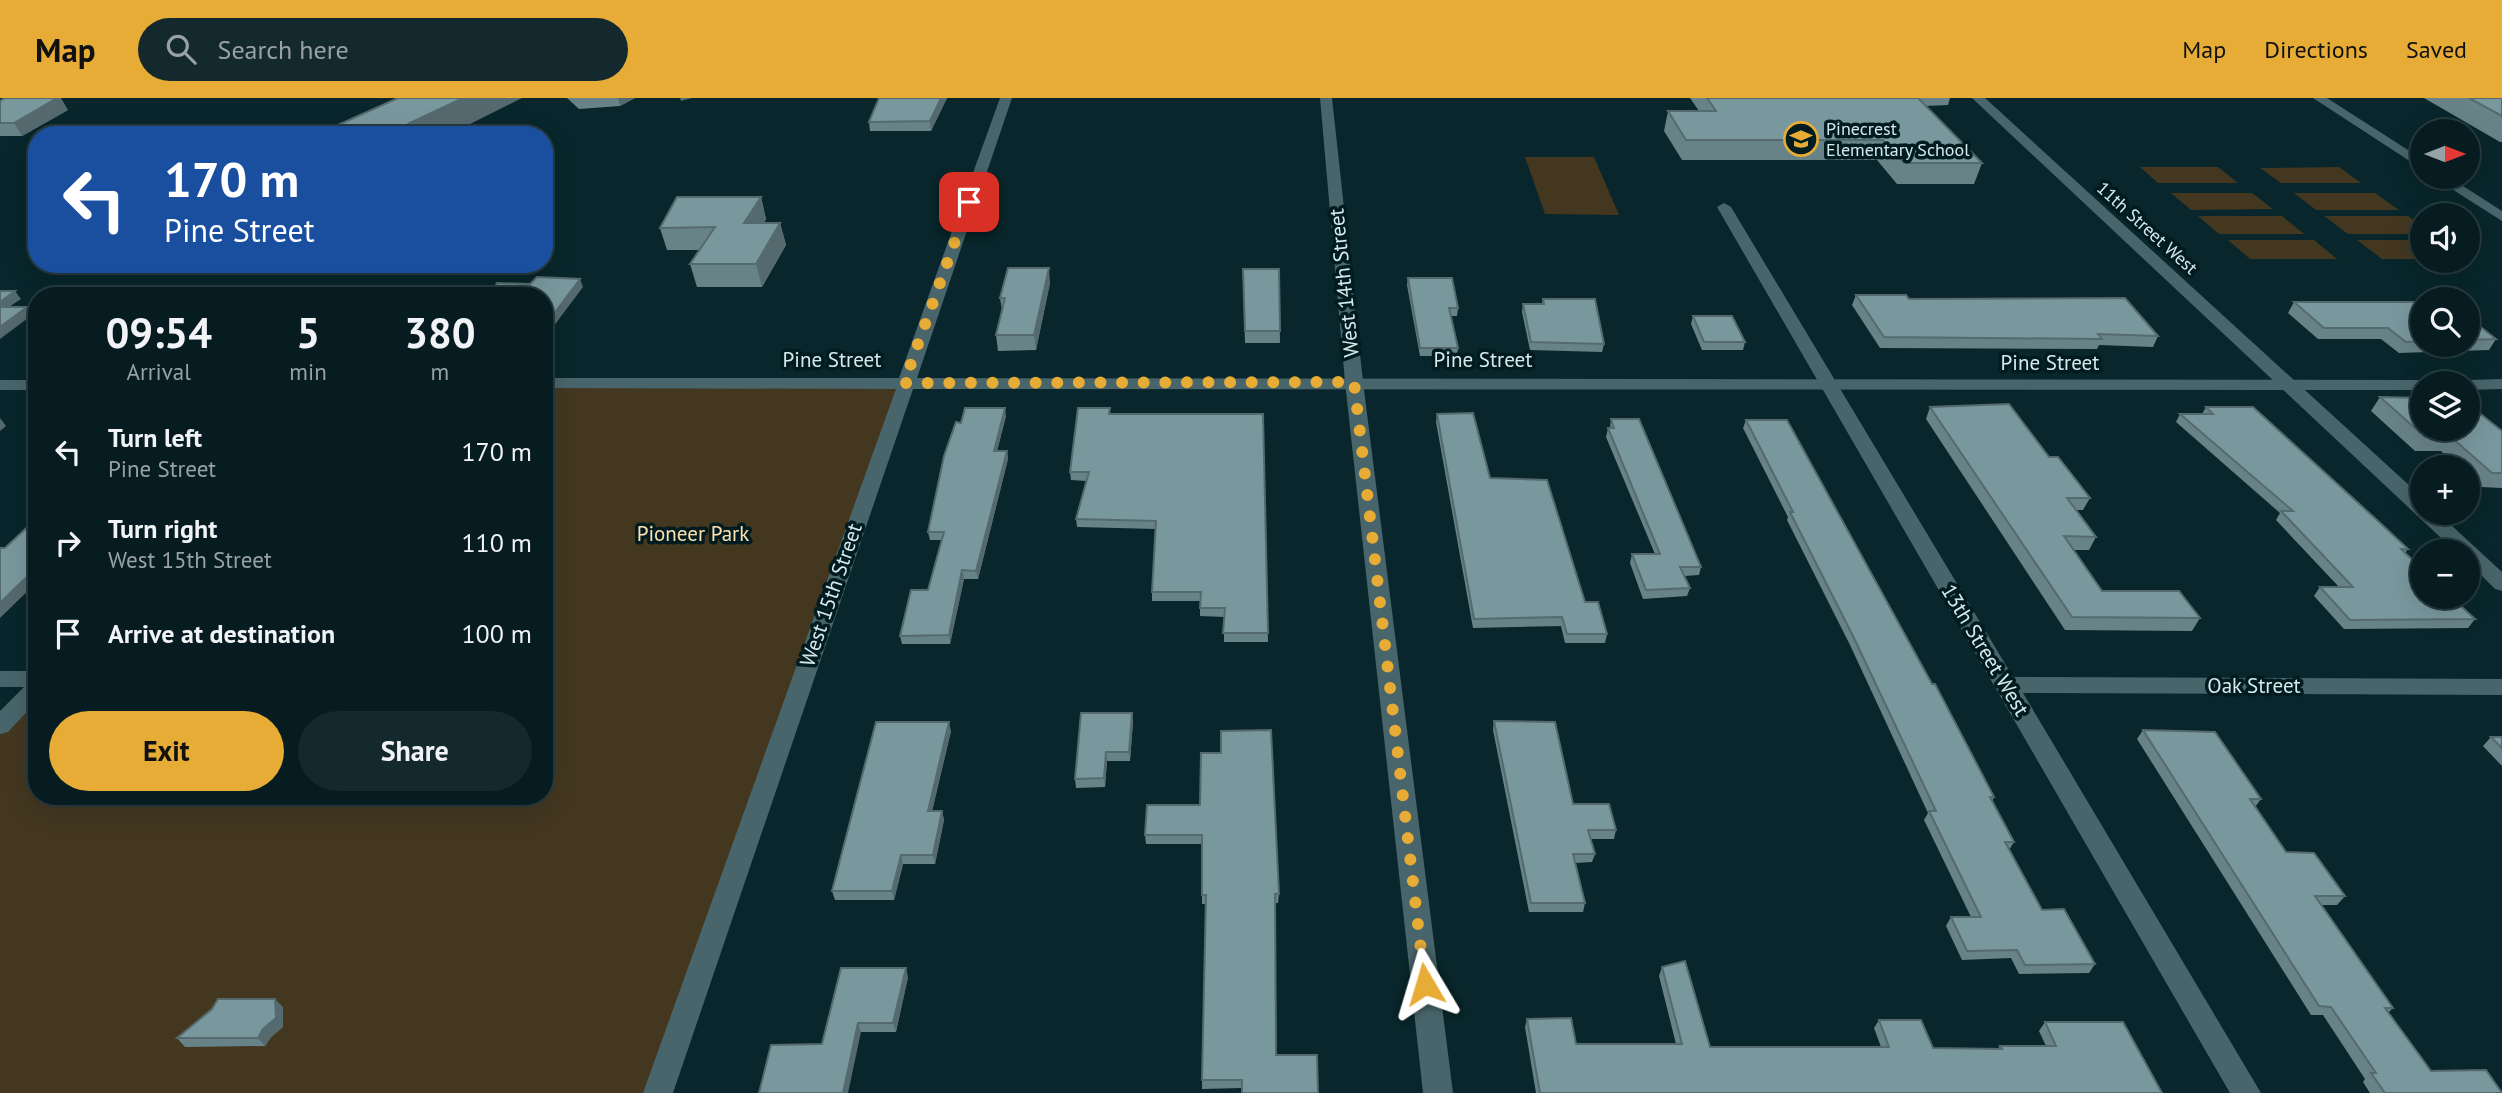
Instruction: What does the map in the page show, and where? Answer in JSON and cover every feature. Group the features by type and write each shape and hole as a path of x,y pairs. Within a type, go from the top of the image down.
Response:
{"street":[{"name":"West 15th Street","path":"658,1093 904,383 1006,98"},
{"name":"West 14th Street","path":"1326,98 1354,382 1438,1093"},
{"name":"11th Street West","path":"1978,98 2410,497"},
{"path":"2319,98 2410,157"},
{"path":"2459,189 2502,217"},
{"name":"13th Street West","path":"1724,207 2246,1093"},
{"name":"Pine Street","path":"553,383 2410,385"},
{"path":"2480,384 2502,384"},
{"path":"0,385 28,385"},
{"path":"2440,525 2454,539"},
{"path":"2480,563 2502,584"},
{"path":"0,679 28,679"},
{"name":"Oak Street","path":"2006,685 2502,687"},
{"path":"0,726 28,696"}],"green space":[{"path":"1525,157 1594,157 1619,215 1545,214"},
{"path":"2140,167 2218,167 2238,183 2158,183"},
{"path":"2339,167 2361,183 2281,183 2260,168"},
{"path":"2171,193 2252,193 2273,209 2191,210"},
{"path":"2294,193 2375,193 2399,210 2316,210"},
{"path":"2198,216 2282,216 2304,234 2219,234"},
{"path":"2324,216 2410,217 2410,234 2348,234"},
{"path":"2228,240 2314,240 2337,259 2250,259"},
{"path":"2357,240 2410,240 2410,259 2382,259"},
{"name":"Pioneer Park","path":"553,383 904,383 658,1093 0,1093 0,726 28,696 28,805 553,805"}],"building":[{"path":"5,98 57,98 14,123 0,123 0,101"},
{"path":"398,98 463,98 408,126 338,125"},
{"path":"879,98 941,98 930,121 869,122"},
{"name":"Pinecrest Elementary School","path":"1707,98 1918,98 1982,163 1904,163 1883,140 1686,140 1668,111 1716,111"},
{"path":"2469,98 2502,98 2502,116"},
{"path":"677,197 761,197 744,223 780,223 756,264 690,264 715,227 660,228"},
{"path":"1008,268 1049,268 1034,335 996,335 1005,298 1000,298"},
{"path":"1243,269 1279,269 1280,331 1245,331"},
{"path":"537,277 580,279 553,315 553,287 495,287 497,283 530,284"},
{"path":"1408,278 1452,278 1458,308 1449,308 1458,348 1420,348"},
{"path":"0,291 15,291 0,302"},
{"path":"1856,295 1906,295 1909,299 2125,298 2158,336 2098,334 2102,339 1884,337"},
{"path":"1543,299 1595,299 1604,344 1531,342 1523,304 1544,304"},
{"path":"2294,302 2410,302 2410,342 2406,342 2388,328 2324,328"},
{"path":"0,307 27,307 0,327"},
{"path":"1693,316 1732,316 1745,342 1704,342"},
{"path":"2480,326 2496,339 2480,340"},
{"path":"2380,397 2410,398 2410,424"},
{"path":"2009,404 2049,457 2058,457 2090,498 2067,498 2096,537 2064,536 2102,591 2179,591 2200,618 2072,617 1930,407"},
{"path":"2206,407 2253,407 2408,549 2401,549 2410,558 2410,609 2464,609 2475,619 2350,620 2320,587 2353,587 2281,511 2293,511 2180,414 2213,414"},
{"path":"965,408 1005,408 994,451 1007,451 976,571 962,570 949,635 900,636 911,590 928,590 944,532 928,532 944,456 956,422 961,423"},
{"path":"1078,408 1110,408 1109,414 1263,414 1268,633 1223,633 1225,608 1200,608 1201,592 1152,592 1156,521 1076,519 1089,472 1070,472"},
{"path":"1473,413 1490,478 1547,480 1585,602 1598,602 1607,634 1567,634 1562,617 1474,619 1437,414"},
{"path":"2480,414 2502,431 2502,473 2492,473 2480,462 2480,455 2472,455 2456,441 2480,441"},
{"path":"1611,419 1639,419 1701,567 1680,567 1690,588 1646,590 1632,554 1660,554 1608,428 1614,428"},
{"path":"1746,420 1787,420 1932,684 1935,684 1994,797 1990,797 2014,842 2005,842 2042,910 2064,909 2095,964 2025,965 2017,950 1967,951 1951,917 1981,917 1929,811 1936,811"},
{"path":"28,526 28,576 0,603 0,548 5,548"},
{"path":"1081,713 1132,713 1129,752 1106,752 1104,778 1075,779"},
{"path":"1494,721 1555,722 1573,804 1609,804 1616,830 1588,830 1595,854 1573,854 1585,903 1531,903"},
{"path":"876,722 949,722 928,811 942,811 933,855 901,855 892,891 832,891"},
{"path":"1271,730 1279,894 1275,894 1276,1055 1317,1055 1318,1093 1242,1093 1242,1080 1202,1080 1206,895 1202,895 1202,835 1145,835 1147,805 1200,805 1201,753 1221,753 1221,731"},
{"path":"2143,730 2215,732 2261,799 2250,799 2286,852 2314,853 2345,896 2315,896 2393,1008 2385,1008 2431,1071 2486,1070 2502,1093 2385,1093 2371,1073 2376,1073 2331,1007 2319,1006"},
{"path":"2491,737 2502,737 2502,748"},
{"path":"1685,961 1710,1047 1889,1047 1879,1020 1921,1020 1933,1048 2002,1049 2000,1046 2056,1046 2045,1022 2123,1022 2162,1093 1540,1093 1527,1019 1571,1018 1576,1044 1682,1044 1662,967"},
{"path":"841,968 906,968 893,1023 858,1023 843,1093 759,1093 771,1045 822,1044"},
{"path":"218,999 275,999 276,1018 263,1029 258,1038 177,1038 212,1009"}],"place":[{"name":"Pinecrest Elementary School","path":"1801,139"}],"route":[{"path":"969,202 904,383 1354,382 1425,984"}]}
